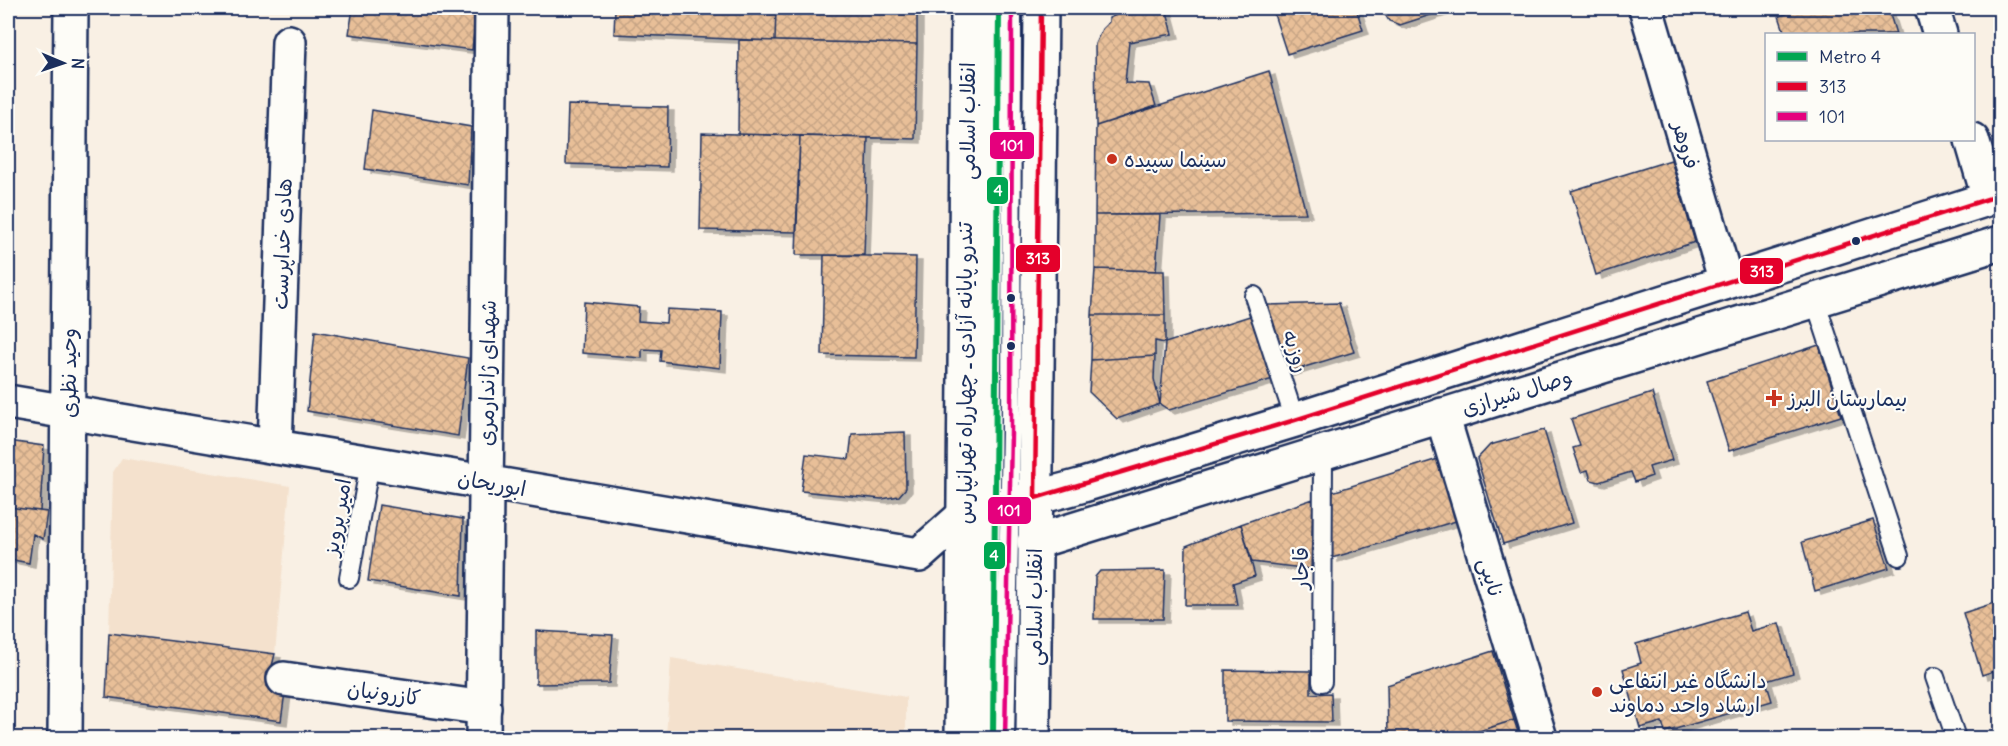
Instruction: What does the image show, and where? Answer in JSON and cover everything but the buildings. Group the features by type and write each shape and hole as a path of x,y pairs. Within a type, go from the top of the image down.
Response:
{"street":[{"name":"وحید نظری","path":"65,738 71,8"},
{"name":"شهدای ژاندارمری","path":"484,723 492,8"},
{"name":"انقلاب اسلامی","path":"968,8 998,508 1034,542 1033,738"},
{"name":"انقلاب اسلامی","path":"962,738 998,508 1041,8"},
{"name":"فروهر","path":"1646,8 1726,282"},
{"path":"1932,8 1940,33"},
{"name":"هادی خداپرست","path":"275,447 289,42"},
{"path":"1972,141 1995,197 2001,236"},
{"name":"وصال شیرازی","path":"998,508 1090,483 1295,420 1995,197"},
{"name":"وصال شیرازی","path":"1034,542 2001,243"},
{"name":"ابوریحان","path":"8,402 919,555 998,508"},
{"name":"نایبی","path":"1442,415 1540,738"},
{"path":"1090,483 1091,525"},
{"name":"کازرونیان","path":"284,679 484,723"}],"lane":[{"name":"تندرو پایانه آزادی ـ چهارراه تهرانپارس","path":"984,738 998,508 990,8"},
{"path":"1005,738 998,508 1011,421 1012,8"},
{"name":"روزبه","path":"1254,296 1295,420"},
{"path":"1815,300 1899,556"},
{"name":"قاجار","path":"1322,682 1323,454"},
{"name":"امیر پرویز","path":"349,578 370,463"},
{"path":"1935,677 1956,738"}],"shaded area":[{"path":"122,458 290,486 275,654 109,633 113,472"},
{"path":"671,658 906,697 906,738 666,738"}],"metro line":[{"name":"4","path":"993,738 999,8"}],"transit line":[{"name":"101","path":"1005,738 1011,433 1012,8"},
{"name":"313","path":"1041,8 1035,498 1295,420 2000,195"}],"place":[{"name":"سینما سپیده","path":"1112,159"},
{"name":"بیمارستان البرز","path":"1774,398"},
{"name":"دانشگاه غیر انتفاعی ارشاد واحد دماوند","path":"1597,692"}]}
